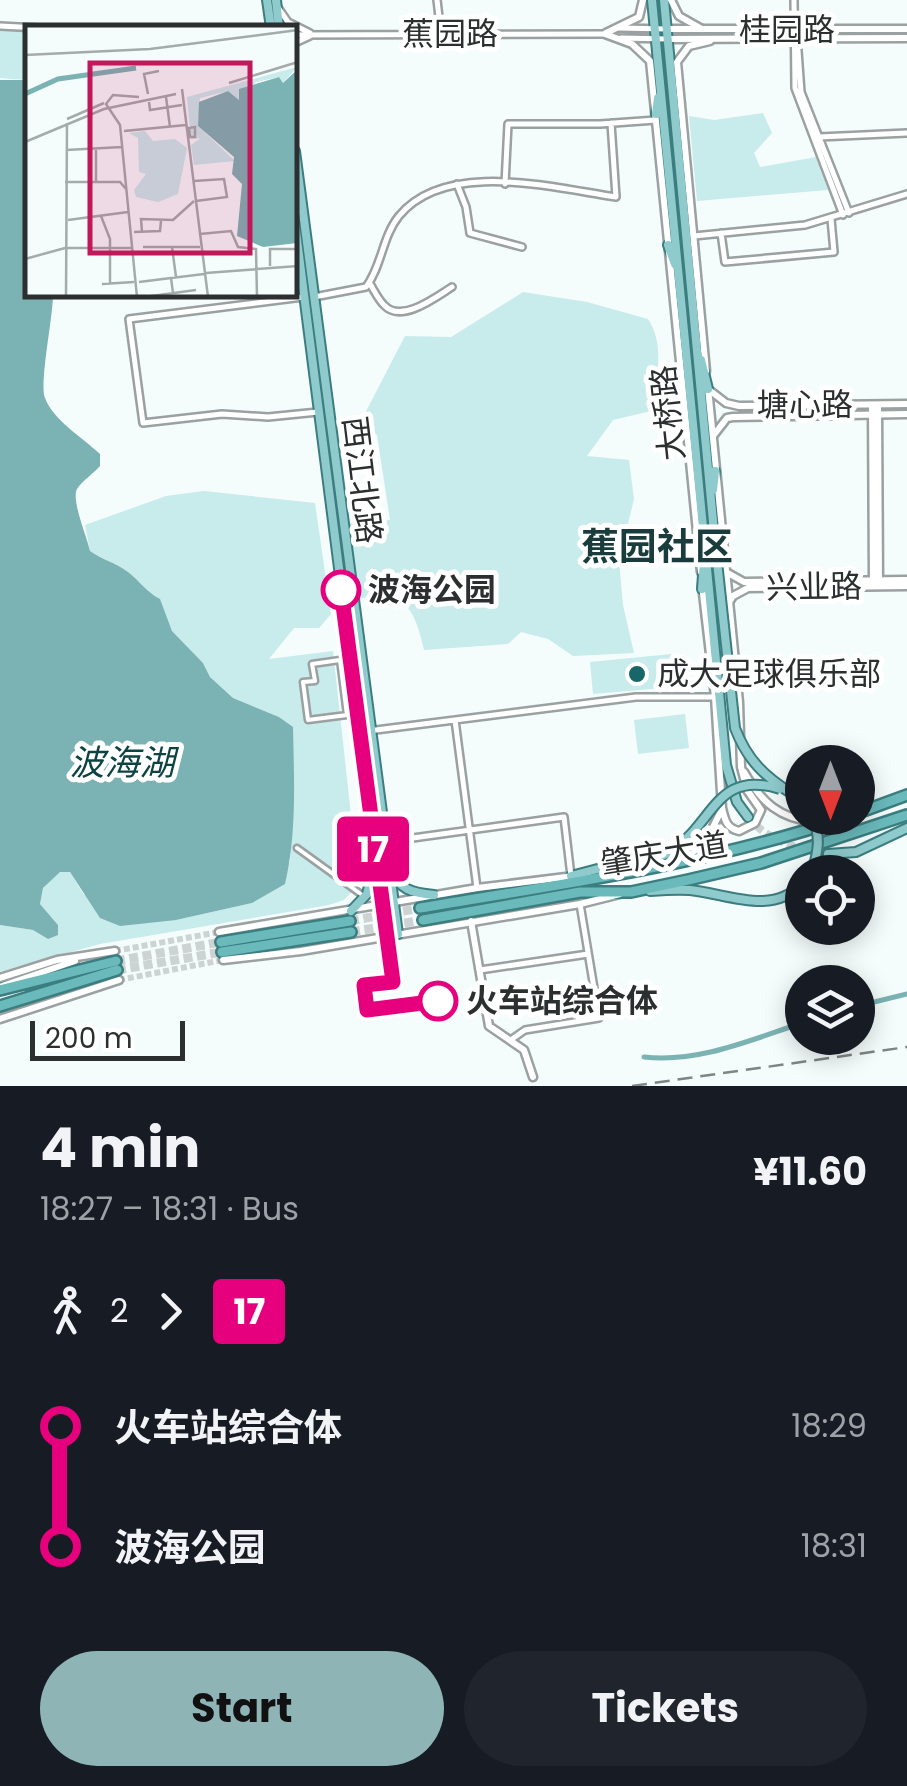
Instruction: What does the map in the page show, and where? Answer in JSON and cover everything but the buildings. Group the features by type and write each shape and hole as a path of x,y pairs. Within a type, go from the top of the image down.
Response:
{"highway":[{"path":"875,807 907,795"},
{"name":"肇庆大道","path":"423,920 580,892 631,892 762,863 907,816"},
{"name":"肇庆大道","path":"420,908 616,875 785,835"},
{"path":"222,946 351,921"},
{"path":"0,988 117,966"},
{"path":"1,1006 117,966"}],"main road":[{"name":"大桥路","path":"652,0 726,765 738,802 748,817"},
{"name":"大桥路","path":"668,0 694,333 735,728 743,750 757,768 785,788"},
{"path":"656,117 659,88"},
{"path":"679,158 688,180"},
{"name":"西江北路","path":"298,182 318,412 328,453 398,934"},
{"name":"西江北路","path":"298,240 309,297 386,936"},
{"path":"668,244 679,274"},
{"path":"694,333 708,390"},
{"path":"712,510 715,470"},
{"path":"702,589 704,526"},
{"path":"570,876 660,857 675,849 723,795 741,786 761,784 785,792"},
{"path":"828,854 856,852 907,828"},
{"path":"351,921 365,896 375,861 386,859 403,888 434,896"},
{"path":"631,892 687,890 760,902 785,896"}],"street":[{"path":"437,0 441,34"},
{"path":"605,34 640,17 644,0"},
{"path":"668,0 679,16 708,31"},
{"path":"794,0 800,86 846,214"},
{"path":"273,2 294,25"},
{"path":"0,26 25,27"},
{"path":"298,27 313,34"},
{"path":"616,28 654,28 668,34"},
{"name":"桂园路","path":"668,34 907,29"},
{"path":"298,42 313,34"},
{"path":"605,34 642,50 650,61 715,697 722,808 731,829 745,830 759,818 760,810 746,790 741,767 739,702 677,62 689,46 721,40"},
{"name":"蕉园路","path":"298,35 605,34"},
{"path":"620,38 668,34"},
{"name":"桂园路","path":"668,34 721,40 907,38"},
{"path":"795,39 796,95 846,214"},
{"path":"504,184 508,124 612,124 656,117"},
{"path":"298,297 366,287 396,219 427,192 456,184 504,184 616,197 612,124"},
{"path":"818,137 907,133"},
{"path":"456,184 466,207 470,233 522,247"},
{"path":"694,236 805,225 907,194"},
{"path":"721,233 725,262 834,252 830,219"},
{"path":"370,283 384,306 395,312 424,305 452,287"},
{"path":"276,298 128,319 142,423 222,414 268,418 318,412"},
{"name":"塘心路","path":"708,390 726,403 740,406 907,404"},
{"path":"875,404 876,583"},
{"name":"塘心路","path":"713,436 727,418 733,417 907,414"},
{"name":"兴业路","path":"725,571 744,582 907,583"},
{"name":"兴业路","path":"728,605 733,596 748,588 876,583"},
{"path":"340,660 347,714 308,720 303,682 315,681 312,664 340,660"},
{"path":"359,732 636,698 715,697"},
{"path":"455,720 477,888"},
{"path":"741,767 756,792 785,816"},
{"path":"685,860 707,839 722,808"},
{"path":"384,842 564,817 570,876"},
{"path":"297,848 365,896"},
{"path":"351,921 382,905 477,888 570,876 616,875"},
{"path":"222,946 386,936 631,892"},
{"path":"512,1040 525,1030 599,1018 580,904"},
{"path":"470,922 488,1026 524,1050 533,1077"},
{"path":"480,970 588,954"},
{"path":"0,978 58,960 95,955 117,966"},
{"path":"0,988 95,955"},
{"path":"0,1019 117,966"}],"shaded area":[{"path":"0,28 25,29 25,80 0,78"},
{"path":"763,113 772,133 754,153 760,167 816,157 828,190 697,201 689,116 714,120"},
{"path":"523,292 587,302 648,319 654,329 658,364 651,411 613,420 587,456 629,460 634,499 619,561 623,605 634,653 573,656 548,639 521,632 508,644 424,650 415,621 404,604 384,597 354,599 345,524 390,520 377,435 360,423 405,336 451,337"},
{"path":"204,491 315,503 331,614 319,628 294,628 269,659 333,651 356,887 344,900 329,905 100,944 0,972 0,925 33,930 48,939 58,925 40,904 43,888 59,872 70,872 84,895 176,920 252,903 290,862 292,727 279,717 233,698 172,631 160,600 124,569 90,551 85,525 166,496"},
{"name":"成大足球俱乐部","path":"682,653 685,686 593,694 590,662"},
{"path":"685,714 689,748 638,754 634,720"}],"water":[{"name":"波海湖","path":"0,80 25,80 25,298 53,298 45,398 61,421 100,454 100,466 76,494 90,551 124,569 160,599 172,631 233,698 293,727 293,826 285,884 252,903 176,920 120,926 100,918 70,872 60,872 43,888 40,904 58,925 58,935 48,939 33,930 0,925"}],"waterway":[{"path":"875,1002 907,994"},
{"path":"644,1057 685,1057 785,1029"}],"tunnel":[{"path":"748,817 765,833 784,843 828,854"},
{"path":"350,921 420,908"},
{"path":"351,932 423,920"},
{"path":"115,951 219,932"},
{"path":"116,961 221,942"},
{"path":"117,970 222,952"},
{"path":"119,980 223,960"}],"railway":[{"path":"632,1086 907,1047"}],"bus line":[{"name":"17","path":"341,590 393,982 364,985 367,1010 438,1001"}],"place":[{"name":"波海公园","path":"341,590"},
{"name":"成大足球俱乐部","path":"637,674"},
{"name":"火车站综合体","path":"438,1001"}],"district":[{"name":"蕉园社区","path":"657,547"}]}
